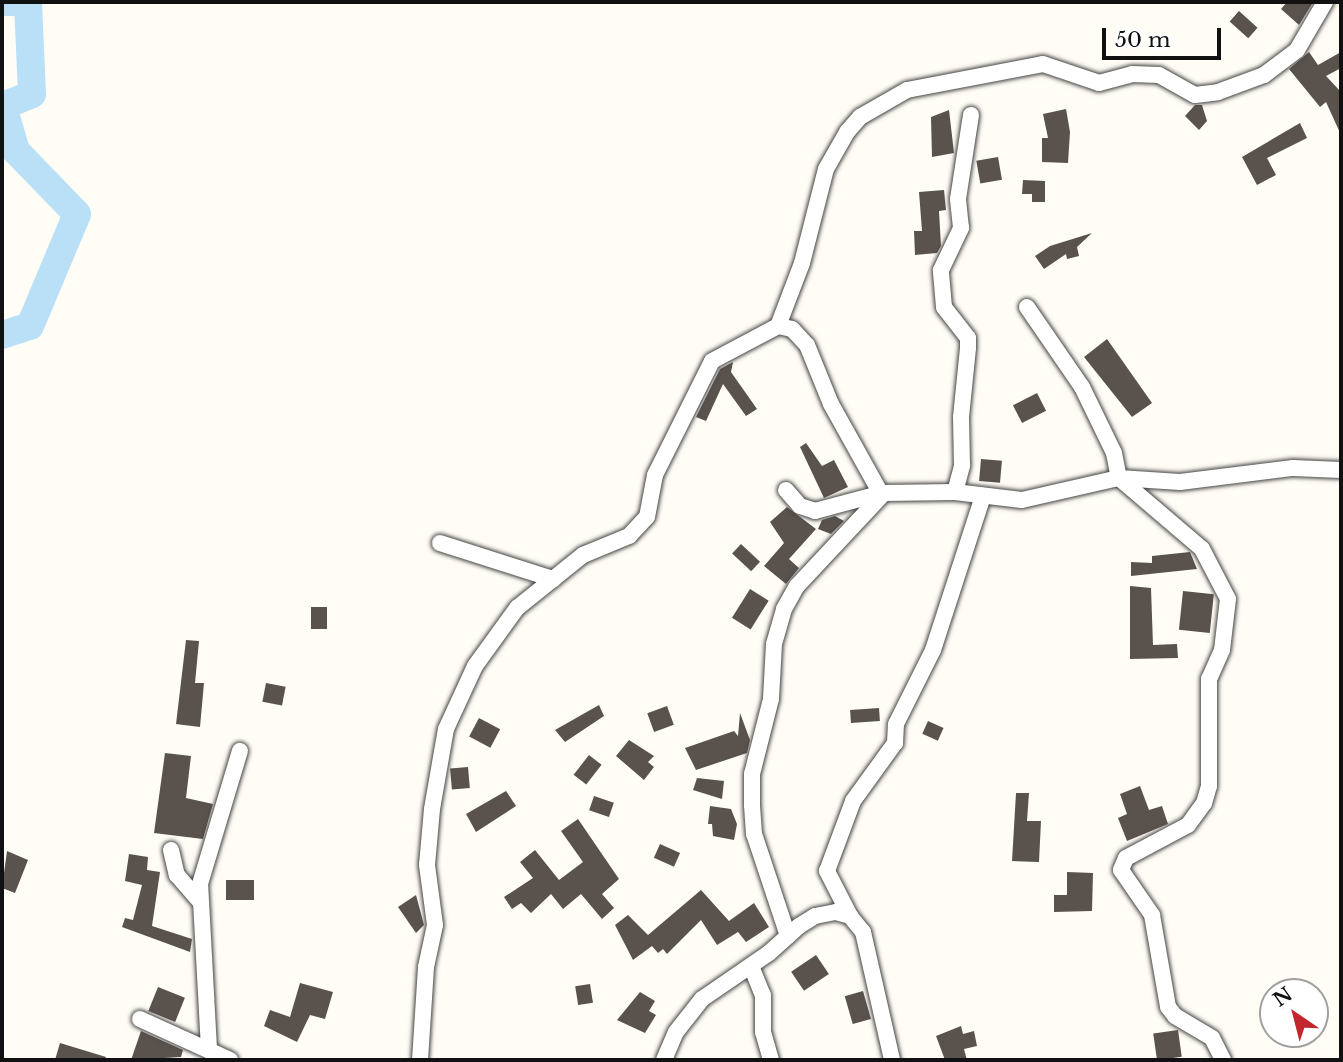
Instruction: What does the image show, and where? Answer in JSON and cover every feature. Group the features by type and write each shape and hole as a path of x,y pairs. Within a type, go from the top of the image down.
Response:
{"street":[{"path":"419,1060 426,967 436,917 427,865 446,729 475,666 517,608 583,555 629,536 647,516 655,475 712,361 778,327 802,263 833,151 860,117 923,84 1043,64 1099,83 1132,74 1159,75 1195,94 1218,92 1264,75 1297,50 1325,2"},
{"path":"955,492 962,466 961,417 968,338 944,307 941,270 961,228 958,199 971,115"},
{"path":"1027,307 1082,387 1114,453 1119,478 1202,550 1228,599 1222,650 1209,679 1209,786 1205,803 1188,825 1126,858 1121,870 1152,915 1168,1007 1175,1016 1212,1038 1223,1060"},
{"path":"778,327 800,334 807,345 831,404 883,493"},
{"path":"786,490 800,506 815,510 883,493 955,492 982,499 1050,497 1119,478 1180,482 1293,468 1341,470"},
{"path":"788,936 754,834 752,805 752,774 771,699 776,634 797,586 883,493"},
{"path":"892,1060 866,942 827,871 853,801 895,743 896,724 933,650 982,499"},
{"path":"440,543 553,579"},
{"path":"209,1049 200,901 207,856 240,751"},
{"path":"171,850 177,874 200,901"},
{"path":"664,1060 676,1032 702,999 751,966 815,916 836,912 850,916"},
{"path":"751,966 763,995 763,1032 771,1060"},
{"path":"140,1019 230,1060"}],"building":[{"path":"1287,2 1312,4 1299,25 1281,9"},
{"path":"1239,11 1258,28 1248,38 1230,21"},
{"path":"1309,52 1318,65 1341,52 1341,68 1326,76 1341,92 1341,135 1326,102 1320,107 1289,69"},
{"path":"1195,105 1202,105 1207,121 1199,130 1185,116"},
{"path":"1066,109 1070,132 1068,163 1042,162 1042,138 1048,138 1043,114"},
{"path":"949,110 954,153 932,157 931,117"},
{"path":"1300,123 1307,138 1267,158 1276,175 1257,185 1242,157"},
{"path":"998,157 1002,180 980,183 976,161"},
{"path":"1023,180 1045,181 1045,202 1032,202 1032,194 1022,194"},
{"path":"944,190 946,210 939,211 941,246 937,253 915,255 914,231 922,231 919,192"},
{"path":"1092,233 1077,247 1079,256 1067,259 1066,254 1044,269 1035,256 1050,246"},
{"path":"1107,339 1152,403 1132,417 1084,357"},
{"path":"733,362 731,372 757,409 746,416 723,384 706,421 696,417 720,369"},
{"path":"1037,393 1046,411 1022,423 1013,405"},
{"path":"806,443 822,466 834,460 848,487 824,498 800,447"},
{"path":"981,459 1002,461 1000,483 979,481"},
{"path":"787,507 816,529 789,559 799,568 786,584 764,566 784,543 770,522"},
{"path":"835,516 844,521 831,534 818,529 822,520"},
{"path":"741,544 760,562 751,571 732,554"},
{"path":"1190,552 1197,569 1131,576 1131,562 1152,563 1152,556"},
{"path":"1130,586 1151,588 1153,645 1177,644 1178,658 1130,659"},
{"path":"750,589 769,601 751,629 732,618"},
{"path":"1183,591 1214,594 1210,633 1179,630"},
{"path":"311,607 327,607 327,629 311,629"},
{"path":"186,640 199,641 195,683 204,683 200,727 176,724"},
{"path":"266,683 286,687 282,705 262,702"},
{"path":"599,705 604,716 565,742 555,730"},
{"path":"667,706 674,725 654,732 647,713"},
{"path":"879,708 880,721 851,723 850,710"},
{"path":"740,713 750,740 747,753 696,770 685,748 734,731 738,736"},
{"path":"479,718 500,729 490,748 469,737"},
{"path":"928,721 944,728 938,741 922,734"},
{"path":"629,740 654,756 648,762 654,767 644,780 616,756"},
{"path":"165,753 191,756 186,798 213,804 203,839 154,833"},
{"path":"589,755 602,765 586,785 574,775"},
{"path":"468,767 470,788 452,789 450,769"},
{"path":"697,778 724,781 722,799 693,790"},
{"path":"1140,786 1149,810 1162,806 1168,824 1127,841 1118,818 1127,814 1120,794"},
{"path":"506,791 516,806 476,832 466,814"},
{"path":"1016,793 1029,793 1027,821 1041,821 1039,862 1012,861"},
{"path":"594,796 614,803 609,817 589,810"},
{"path":"710,806 731,809 737,824 734,840 713,836 712,824 708,824"},
{"path":"578,819 619,879 602,894 614,908 602,919 581,894 563,909 551,894 531,913 521,903 512,909 504,897 533,878 520,862 535,850 559,880 583,862 561,831"},
{"path":"660,844 680,853 674,867 654,858"},
{"path":"7,851 28,860 15,893 2,888"},
{"path":"129,854 148,857 147,870 160,872 152,926 192,939 190,952 122,927 125,918 133,920 142,885 125,881"},
{"path":"1067,872 1093,873 1092,911 1054,912 1054,895 1067,895"},
{"path":"226,880 254,880 254,900 226,900"},
{"path":"701,890 729,921 754,903 769,927 746,942 738,932 717,945 701,920 667,954 663,949 658,953 652,946 633,960 615,925 628,915 648,935"},
{"path":"416,895 424,925 416,933 398,907"},
{"path":"816,955 829,974 804,991 791,972"},
{"path":"300,983 333,992 325,1019 310,1015 297,1042 264,1026 270,1010 290,1017"},
{"path":"590,984 593,1003 578,1005 575,986"},
{"path":"158,987 185,998 175,1022 148,1011"},
{"path":"863,991 871,1019 853,1024 845,996"},
{"path":"640,992 655,1001 649,1011 656,1015 645,1033 617,1020"},
{"path":"961,1026 963,1034 974,1031 977,1046 964,1049 967,1060 945,1060 936,1036"},
{"path":"1178,1030 1182,1057 1157,1060 1153,1033"},
{"path":"141,1031 183,1050 181,1057 131,1060"},
{"path":"60,1043 106,1057 105,1060 55,1060"}],"waterway":[{"path":"2,2 22,2"},
{"path":"2,335 30,326 77,214 16,151 3,106 32,94 28,2"}]}
